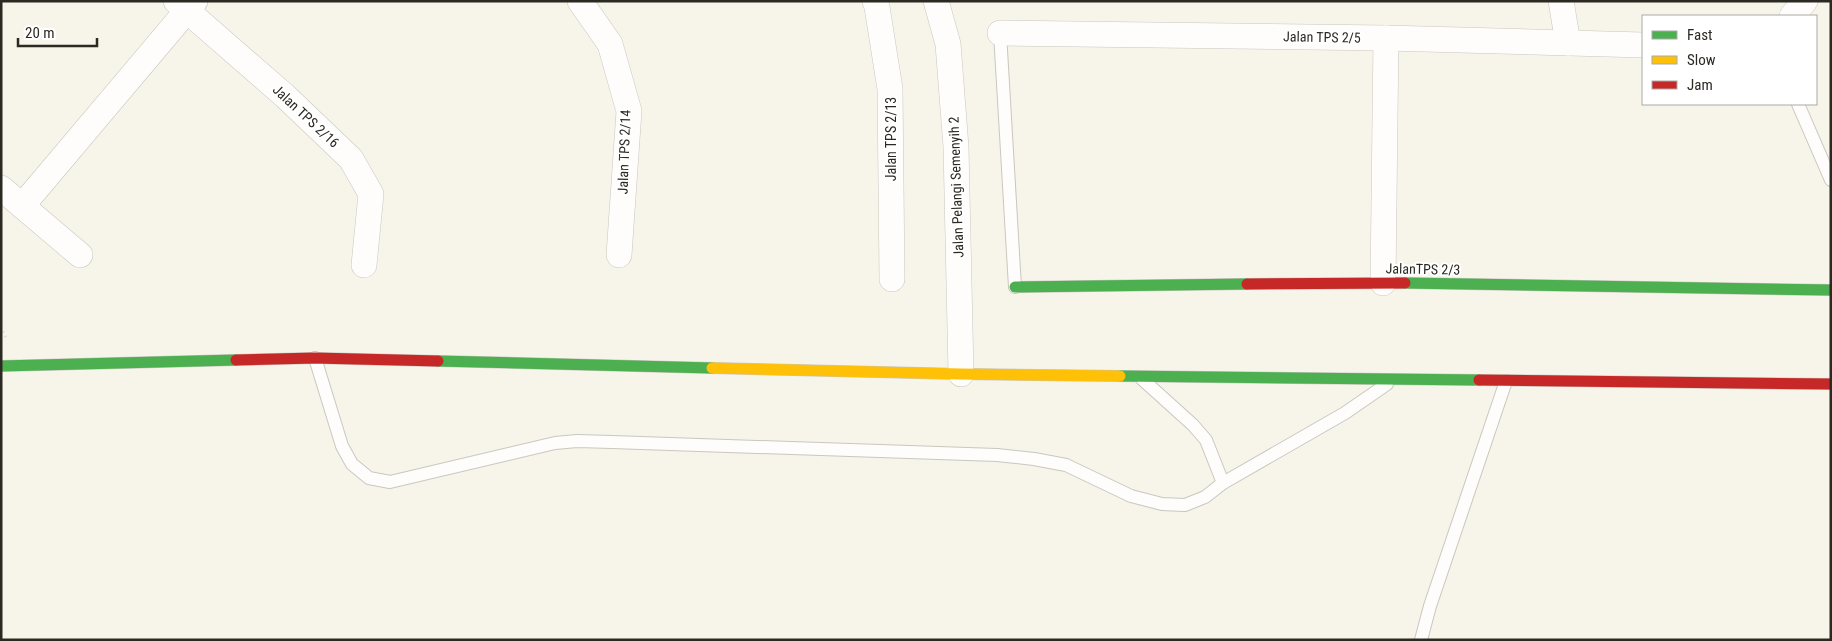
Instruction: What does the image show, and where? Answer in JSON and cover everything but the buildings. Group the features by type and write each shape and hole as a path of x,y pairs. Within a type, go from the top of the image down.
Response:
{"street":[{"name":"Jalan TPS 2/14","path":"580,1 610,44 629,111 619,255"},
{"name":"Jalan TPS 2/13","path":"875,1 878,7 890,89 892,279"},
{"name":"Jalan Pelangi Semenyih 2","path":"936,1 948,44 956,147 961,374"},
{"path":"1561,1 1568,43"},
{"path":"1793,15 1804,1"},
{"path":"22,206 186,4"},
{"name":"Jalan TPS 2/16","path":"186,4 351,159 371,194 364,265"},
{"name":"Jalan TPS 2/5","path":"1000,32 1386,38 1642,45"},
{"path":"1383,283 1386,38"},
{"path":"1,188 80,255"},
{"name":"JalanTPS 2/3","path":"1015,287 1383,283 1831,290"},
{"path":"1,366 315,358 961,374 1831,384"}],"lane":[{"path":"1000,32 1015,287"},
{"path":"1798,105 1831,180"},
{"path":"315,358 342,446 352,464 369,478 390,482 555,443 577,441 997,455 1066,465 1131,496 1162,504 1185,505 1205,497 1223,483 1345,413 1394,380"},
{"path":"1139,376 1193,425 1206,440 1223,483"},
{"path":"1421,640 1430,606 1506,381"}],"traffic: fast":[{"path":"1405,283 1831,290"},
{"path":"1015,287 1247,284"},
{"path":"1,366 236,360"},
{"path":"438,361 712,368"},
{"path":"1120,376 1479,380"}],"traffic: slow":[{"path":"712,368 1120,376"}],"traffic: jam":[{"path":"1247,284 1405,283"},
{"path":"236,360 315,358 438,361"},
{"path":"1479,380 1831,384"}]}
